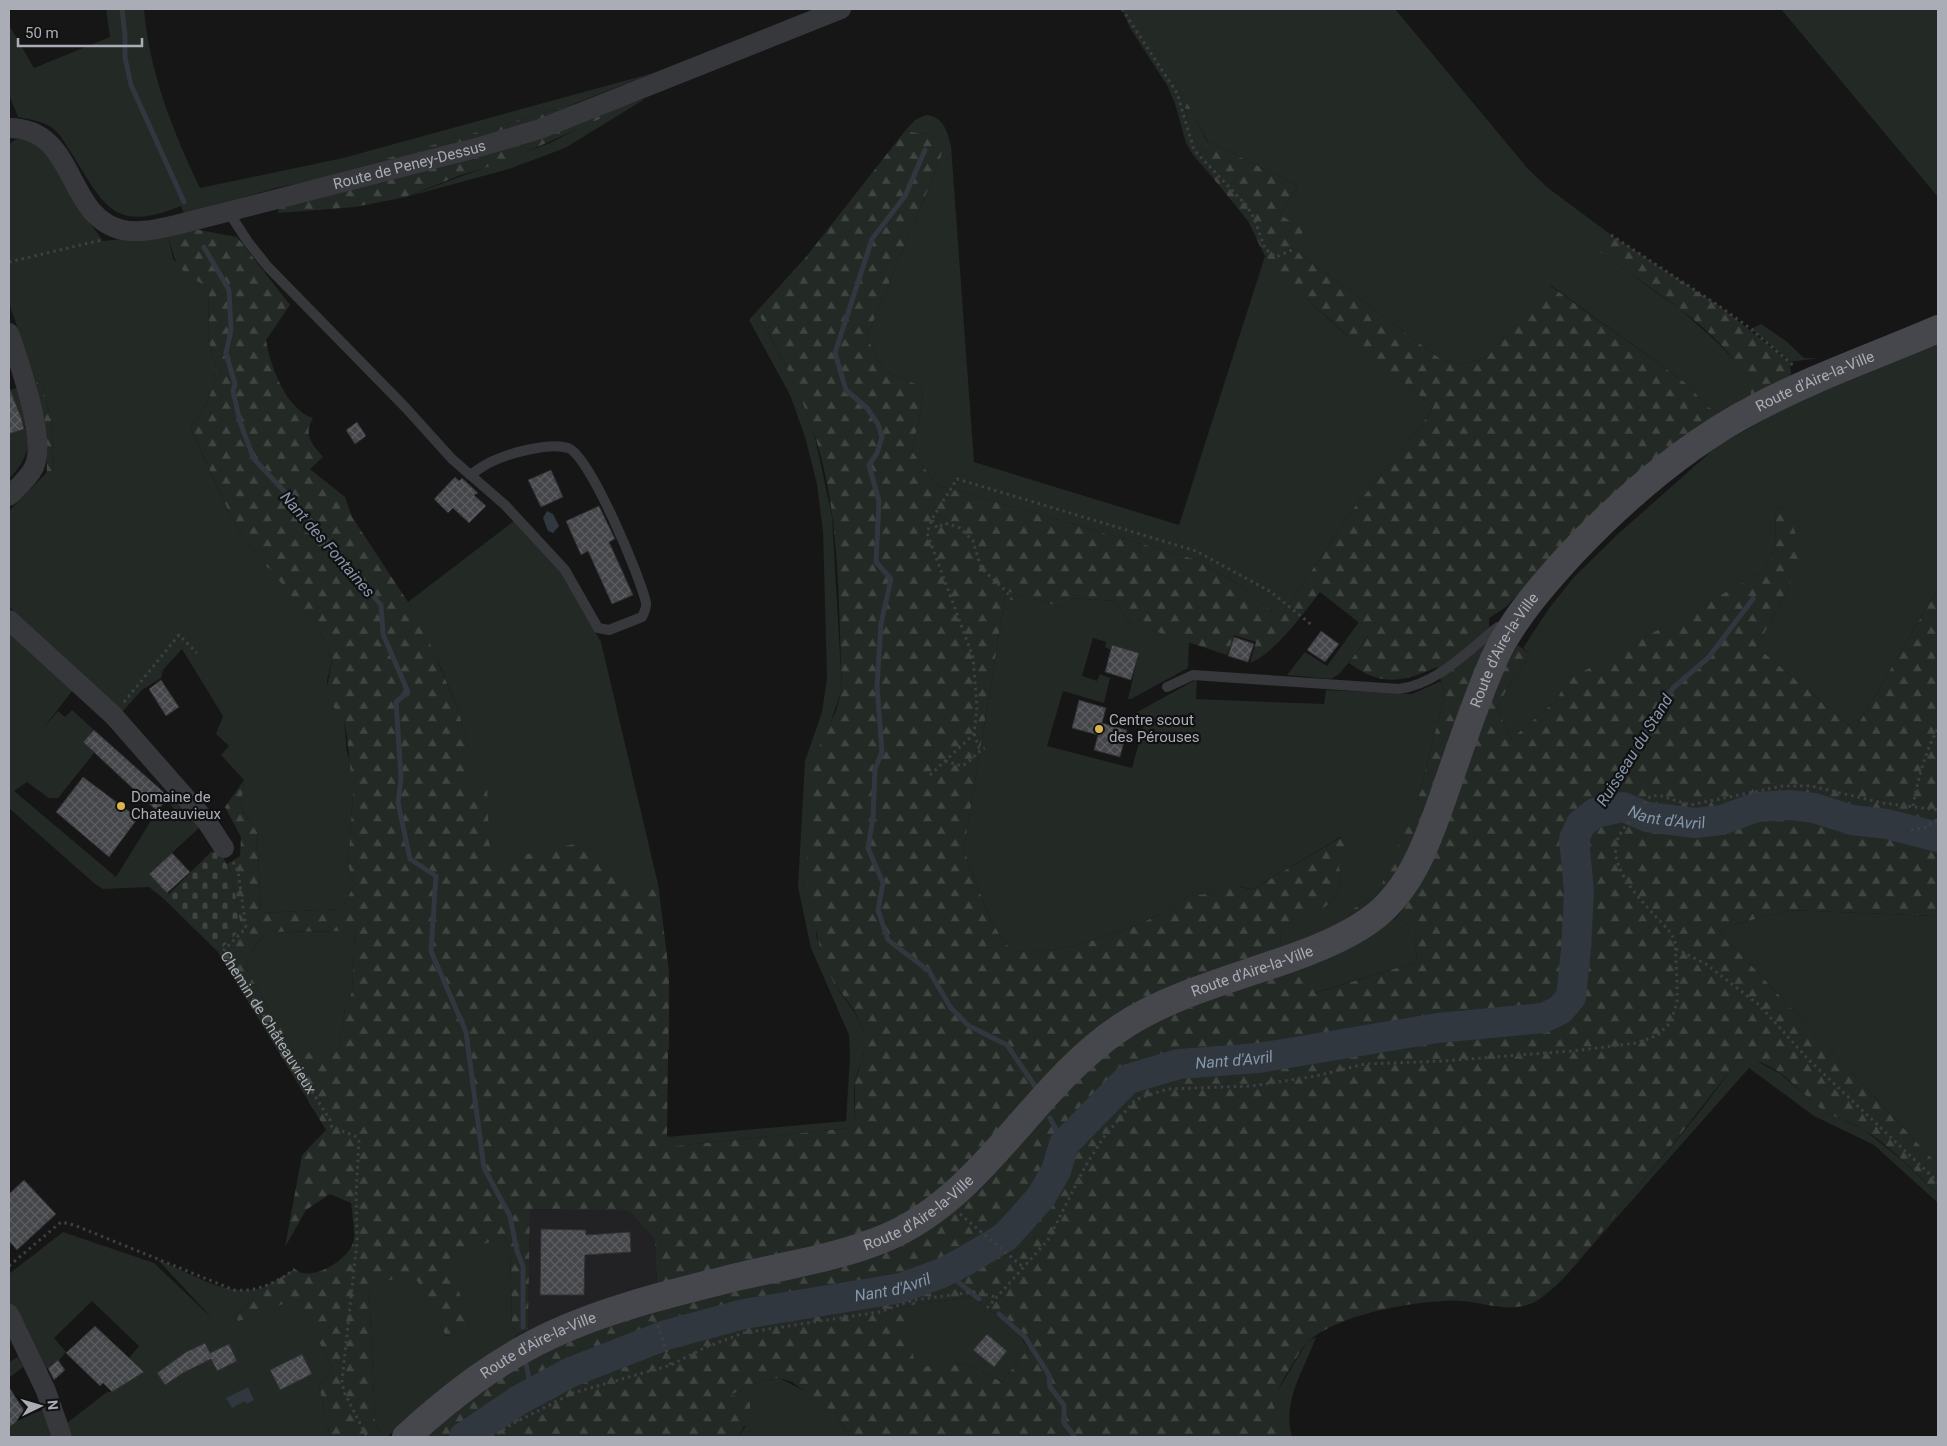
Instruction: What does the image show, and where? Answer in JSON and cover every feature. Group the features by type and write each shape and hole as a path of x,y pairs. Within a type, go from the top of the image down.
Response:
{"street":[{"name":"Route de Peney-Dessus","path":"9,128 31,130 46,138 58,154 89,207 105,222 122,230 160,228 463,152 540,129 841,9"},
{"name":"Route d'Aire-la-Ville","path":"406,1437 438,1408 494,1367 552,1335 609,1313 716,1283 866,1245 904,1229 946,1199 967,1180 1076,1065 1117,1030 1164,1004 1310,951 1368,922 1391,902 1416,864 1434,822 1483,684 1497,652 1529,602 1581,544 1653,478 1694,446 1752,409 1938,329"},
{"path":"9,333 29,401 37,453 33,469 9,496"},
{"path":"9,620 113,714 207,822 224,848"},
{"path":"9,1314 46,1391 62,1437"}],"lane":[{"path":"228,211 248,242 268,266 452,459 470,475 505,505 565,570 598,628 608,630 642,617 646,605 636,570 605,504 577,454 566,447 531,450 492,461 470,475"},
{"path":"1167,686 1194,675 1399,689 1413,688 1437,675 1498,627 1512,626"}],"path":[{"path":"1122,9 1177,93 1194,150 1247,206 1268,253 1276,257 1292,250"},
{"path":"1611,235 1719,306 1790,362"},
{"path":"9,262 106,240"},
{"path":"945,761 962,766 975,758 979,750 985,748 980,748 974,734 977,707 973,657 927,533 932,519 957,479 1196,551 1271,592 1313,626"},
{"path":"932,519 937,528 945,523 960,528 973,541 981,568 1006,591 1014,603"},
{"path":"113,714 179,634 197,653"},
{"path":"1913,806 1918,776 1928,747 1938,728"},
{"path":"930,774 974,734"},
{"path":"987,1308 1048,1240 1086,1166 1104,1137 1135,1100 1168,1088 1252,1086 1316,1076 1365,1064 1443,1061 1573,1051 1637,1043 1658,1035 1668,1024 1677,1002 1676,950 1670,932 1625,880 1616,856 1617,840 1650,798 1658,795 1690,805 1783,786 1811,786 1883,803 1938,810"},
{"path":"1911,830 1926,827 1938,819"},
{"name":"Chemin de Châteauvieux","path":"224,848 238,871 246,928 223,952 330,1120 332,1127 355,1136 358,1140 357,1242 342,1381 344,1392 367,1437"},
{"path":"1676,950 1706,964 1759,1004 1810,1060 1938,1182"},
{"path":"962,1216 1023,1267"},
{"path":"9,1266 61,1222 74,1225 234,1290 257,1290 295,1269"},
{"path":"492,1437 514,1423 572,1393 671,1365 704,1348 744,1333 879,1312 914,1300 974,1292 996,1297"},
{"path":"659,1328 671,1365"}],"shaded area":[{"path":"547,511 553,514 559,526 553,533 548,531 543,518"},
{"path":"530,1209 629,1211 655,1240 657,1286 511,1343 517,1334 528,1329"},
{"path":"248,1387 254,1400 247,1404 245,1401 232,1408 226,1398"}],"green space":[{"path":"106,9 144,9 151,55 164,101 200,188 343,158 653,73 574,104 365,165 366,169 276,188 184,214 181,206 158,214 140,217 126,215 114,210 103,201 63,139 47,125 18,117 9,95 9,25 34,68 110,37"},
{"path":"1122,9 1395,9 1528,169 1548,188 1614,237 1601,253 1680,309 1716,341 1743,369 1751,388 1752,398 1722,414 1708,407 1687,384 1550,285 1488,356 1464,363 1439,358 1291,247 1280,215 1298,186 1208,141 1174,79 1185,108 1188,123 1197,123 1208,143 1200,154 1213,178 1193,155 1186,143 1168,87 1130,28"},
{"path":"1781,9 1938,9 1938,197"},
{"path":"1171,73 1208,141 1298,186 1280,215 1305,230 1291,247 1439,358 1464,363 1488,356 1549,285 1687,384 1708,407 1722,414 1537,574 1506,607 1489,618 1489,641 1416,834 1393,881 1352,918 1350,911 1379,891 1418,799 1445,694 1437,667 1403,679 1392,680 1371,676 1361,671 1349,663 1371,632 1320,592 1279,642 1250,663 1256,642 1234,635 1227,655 1130,623 1115,601 1071,598 1068,609 1006,591 964,849 977,887 997,931 1011,948 1026,952 1048,951 1074,946 1156,916 1176,906 1188,896 1214,893 1220,883 1226,880 1243,888 1253,889 1342,837 1349,839 1352,847 1339,866 1342,883 1330,902 1316,912 1288,922 1281,937 1280,950 1171,987 925,1202 896,1219 843,1240 657,1286 655,1240 629,1211 530,1209 528,1329 517,1334 512,1325 510,1248 504,1236 449,1259 470,1327 446,1336 412,1271 369,1289 375,1422 384,1437 330,1437 319,1386 332,1368 298,1298 239,1321 234,1317 264,1287 295,1269 302,1273 311,1273 330,1267 339,1261 352,1246 354,1239 351,1203 330,1194 306,1210 285,1247 302,1155 326,1130 218,952 241,929 232,875 227,864 240,856 241,837 225,807 244,780 241,808 257,832 261,913 342,909 355,883 348,866 353,794 347,737 344,720 332,705 326,693 332,659 321,633 270,569 259,562 224,502 190,427 201,415 213,388 216,366 208,338 209,288 191,277 180,267 174,255 168,234 189,228 237,237 290,305 266,340 271,362 287,396 303,413 313,418 309,429 310,439 323,457 310,469 345,497 352,517 408,602 428,639 458,709 468,747 468,786 487,783 489,843 495,861 574,844 597,852 641,890 658,884 669,973 667,1136 676,1146 850,1128 855,1124 855,1082 864,1054 865,1041 863,1029 854,1010 834,983 822,957 810,905 806,871 813,760 836,711 842,689 833,523 821,459 812,427 794,382 757,311 806,257 905,131 932,135 942,150 940,160 867,337 883,370 921,386 923,400 912,451 937,485 1194,559 1240,585 1280,618 1353,509 1422,425 1433,406 1367,353 1289,283 1265,256 1248,221 1213,178 1200,154 1208,142 1197,123 1188,123 1185,108","holes":["355,931 352,992 345,1008 338,1051 295,1053 245,967 256,944 267,932"]},
{"path":"645,99 565,148 509,169 406,197 550,143 575,130 602,111"},
{"path":"574,104 575,109 366,169 364,165"},
{"path":"602,111 606,116 504,162 458,176 406,197 355,207 278,213 279,205"},
{"path":"926,115 932,116 941,122 946,130 951,146 974,462 1179,525 1265,256 1325,316 1433,406 1422,425 1353,509 1280,618 1240,585 1194,559 937,485 912,451 923,400 921,386 883,370 867,337 940,160 932,135 905,131 915,120"},
{"path":"27,138 47,150 81,211 103,241 168,234 173,259 209,287 208,338 216,366 213,388 201,415 190,427 224,502 240,531 259,562 270,569 305,610 321,633 332,659 327,681 332,705 344,719 347,753 352,767 353,794 348,866 355,883 342,909 261,913 257,832 241,808 244,780 221,755 229,746 216,734 223,716 182,649 163,670 161,678 142,690 123,711 9,607 9,511 47,472 54,470 51,419 41,381 36,382 9,303 9,144 17,139"},
{"path":"1614,237 1719,306 1790,362 1791,374 1787,382 1752,398 1745,377 1731,356 1712,336 1690,316 1600,252"},
{"path":"757,311 799,391 813,428 832,516 842,689 829,727 816,935 831,976 860,1022 865,1038 864,1055 855,1082 855,1125 850,1128 676,1146 667,1137 846,1121 850,1056 849,1035 811,948 798,887 805,761 822,712 827,678 823,532 817,484 805,437 790,395 749,320"},
{"path":"1761,324 1786,341 1804,358 1818,358 1790,362 1751,329"},
{"path":"1938,344 1938,588 1855,730 1757,647 1790,584 1788,509 1775,508 1776,547 1762,572 1567,681 1557,700 1511,739 1497,708 1512,679 1531,656 1523,648 1550,607 1574,577 1618,534 1715,448 1791,404"},
{"path":"41,381 51,419 54,471 47,472 45,422 36,382"},
{"path":"18,388 27,425 28,446 19,468 9,479 9,434 25,428 17,405 9,408 9,390"},
{"path":"1775,508 1788,509 1801,552 1790,584 1757,647 1855,730 1938,588 1938,916 1789,910 1725,927 1719,931 1938,1165 1938,1194 1883,1143 1858,1126 1824,1111 1774,1069 1763,1063 1751,1060 1738,1060 1580,1260 1552,1290 1532,1303 1522,1306 1502,1307 1461,1301 1444,1301 1380,1310 1337,1324 1320,1333 1302,1348 1277,1394 1275,1402 1276,1418 1283,1437 850,1437 836,1414 792,1382 779,1378 760,1381 730,1395 746,1398 750,1402 750,1413 739,1437 422,1437 494,1380 558,1345 625,1319 857,1260 1075,1083 1107,1053 1152,1022 1306,965 1315,993 1417,962 1412,931 1397,917 1419,887 1502,671 1518,645 1531,656 1512,679 1497,708 1511,739 1557,700 1566,681 1762,572 1776,547","holes":["971,1297 1011,1326 1028,1349 1002,1382 966,1364 915,1367 905,1306"]},
{"path":"514,521 563,575 601,642 658,884 669,973 669,1050 454,935 468,747 458,709 440,666 408,602"},
{"path":"1006,591 1068,609 1071,598 1115,601 1130,623 1189,642 1188,668 1128,699 1139,653 1113,645 1111,650 1105,647 1106,642 1093,638 1082,676 1097,681 1100,674 1110,678 1104,703 1063,691 1047,746 1132,768 1144,724 1135,721 1136,717 1132,715 1197,679 1196,699 1324,704 1326,690 1412,694 1441,681 1445,694 1418,799 1379,891 1350,911 1352,918 1280,950 1281,937 1288,922 1326,906 1342,883 1339,866 1351,847 1341,837 1253,889 1220,883 1214,893 1188,896 1176,906 1156,916 1103,937 1074,946 1048,951 1026,952 1011,948 997,931 977,887 964,849"},
{"path":"1359,622 1371,632 1339,674 1331,679 1287,675 1305,652 1327,666"},
{"path":"9,633 73,690 43,728 58,711 65,717 72,710 94,730 83,742 94,753 58,798 49,798 27,782 14,791 116,877 157,811 165,818 173,808 170,804 177,799 199,828 149,874 169,894 164,899 149,887 103,889 9,808"},
{"path":"220,851 232,875 241,929 218,952 164,899 211,852"},
{"path":"1789,910 1938,916 1938,1165 1719,931 1725,927"},
{"path":"1397,917 1412,931 1417,962 1314,993 1306,965 1364,939"},
{"path":"355,931 352,992 345,1008 338,1052 295,1053 245,967 256,944 267,932"},
{"path":"1751,1058 1779,1073 1827,1113 1862,1128 1902,1160 1938,1194 1938,1203 1874,1145 1814,1116 1749,1068 1573,1267 1701,1110 1738,1060"},
{"path":"63,1232 154,1263 212,1318 157,1259 209,1283 223,1287 251,1290 264,1287 234,1317 298,1297 332,1368 319,1386 330,1437 73,1437 67,1423 107,1392 112,1392 143,1372 129,1358 139,1346 92,1301 54,1338 66,1352 55,1365 53,1363 46,1369 9,1301 9,1274"},
{"path":"504,1236 510,1248 512,1325 517,1334 511,1343 458,1376 387,1437 384,1437 375,1422 369,1289 412,1270 446,1336 470,1327 448,1259"},
{"path":"971,1297 1010,1326 1028,1349 1002,1382 966,1364 915,1368 904,1306"},
{"path":"1316,1337 1292,1398 1290,1423 1292,1437 1283,1437 1274,1418 1275,1395 1307,1342"},
{"path":"18,1357 23,1367 9,1378 9,1362"},
{"path":"779,1378 809,1393 836,1414 850,1437 739,1437 745,1427 729,1395 760,1381"},
{"path":"43,1410 52,1437 9,1437 9,1427 27,1415"}],"building":[{"path":"9,387 24,429 9,434"},
{"path":"357,422 366,436 355,444 346,430"},
{"path":"551,470 563,497 541,507 528,480"},
{"path":"455,477 459,481 462,478 478,493 474,495 486,506 469,523 453,508 448,513 434,499"},
{"path":"599,506 615,539 609,542 633,595 612,604 588,551 581,555 566,521"},
{"path":"1321,631 1339,644 1325,662 1307,650"},
{"path":"1234,637 1254,644 1248,662 1228,656"},
{"path":"1112,645 1139,653 1131,680 1105,672"},
{"path":"161,680 179,707 166,716 149,689"},
{"name":"Centre scout des Pérouses","path":"1079,700 1106,708 1102,723 1127,730 1120,757 1094,750 1098,735 1072,728"},
{"path":"94,730 169,797 157,811 83,742"},
{"path":"83,777 138,818 109,857 56,812"},
{"path":"172,853 190,872 167,893 149,874"},
{"path":"24,1180 56,1214 17,1250 9,1241 9,1194"},
{"path":"541,1229 586,1230 586,1235 630,1232 631,1252 585,1255 584,1295 540,1295"},
{"path":"95,1326 144,1372 112,1392 103,1383 100,1386 66,1353"},
{"path":"987,1334 1007,1351 994,1367 973,1350"},
{"path":"205,1343 210,1353 229,1344 237,1361 217,1371 211,1359 183,1373 165,1385 157,1373 186,1352"},
{"path":"302,1354 312,1374 280,1390 270,1370"},
{"path":"58,1360 65,1370 54,1380 48,1368"},
{"path":"9,1387 27,1415 9,1427"}],"waterway":[{"name":"Nant des Fontaines","path":"122,9 125,58 131,85 184,202"},
{"path":"925,150 905,196 872,239 835,353 846,390 867,408 878,424 882,437 877,453 869,465 879,501 876,562 891,579 881,624 877,686 882,752 875,769 873,817 868,848 883,883 878,910 888,940 929,971 951,1008 969,1026 1007,1045 1035,1086"},
{"name":"Nant des Fontaines","path":"204,247 229,290 231,330 226,353 235,384 233,391 240,422 254,459 299,507 381,605 383,634 408,692 396,702 401,778 398,803 410,859 436,876 431,951 466,1032 484,1168 510,1216 517,1251 523,1266 523,1327"},
{"name":"Ruisseau du Stand","path":"1595,813 1673,688 1708,658 1753,599"},
{"name":"Nant d'Avril","path":"464,1437 519,1400 571,1372 666,1335 744,1314 901,1288 942,1273 965,1261 1005,1237 1019,1222 1041,1197 1056,1171 1064,1144 1128,1079 1179,1064 1259,1058 1438,1028 1543,1018 1560,1010 1571,997 1576,949 1579,891 1574,839 1581,824 1595,813 1623,807 1647,817 1695,823 1722,820 1757,807 1790,805 1814,808 1852,820 1887,824 1938,837"},
{"path":"1050,1118 1064,1144"},
{"path":"945,1271 979,1299"},
{"path":"999,1314 1025,1337 1049,1375 1050,1387 1064,1405 1064,1423 1075,1437"},
{"name":"Nant des Fontaines","path":"526,1364 532,1392"}],"place":[{"name":"Centre scout des Pérouses","path":"1099,729"},
{"name":"Domaine de Chateauvieux","path":"121,806"}]}
